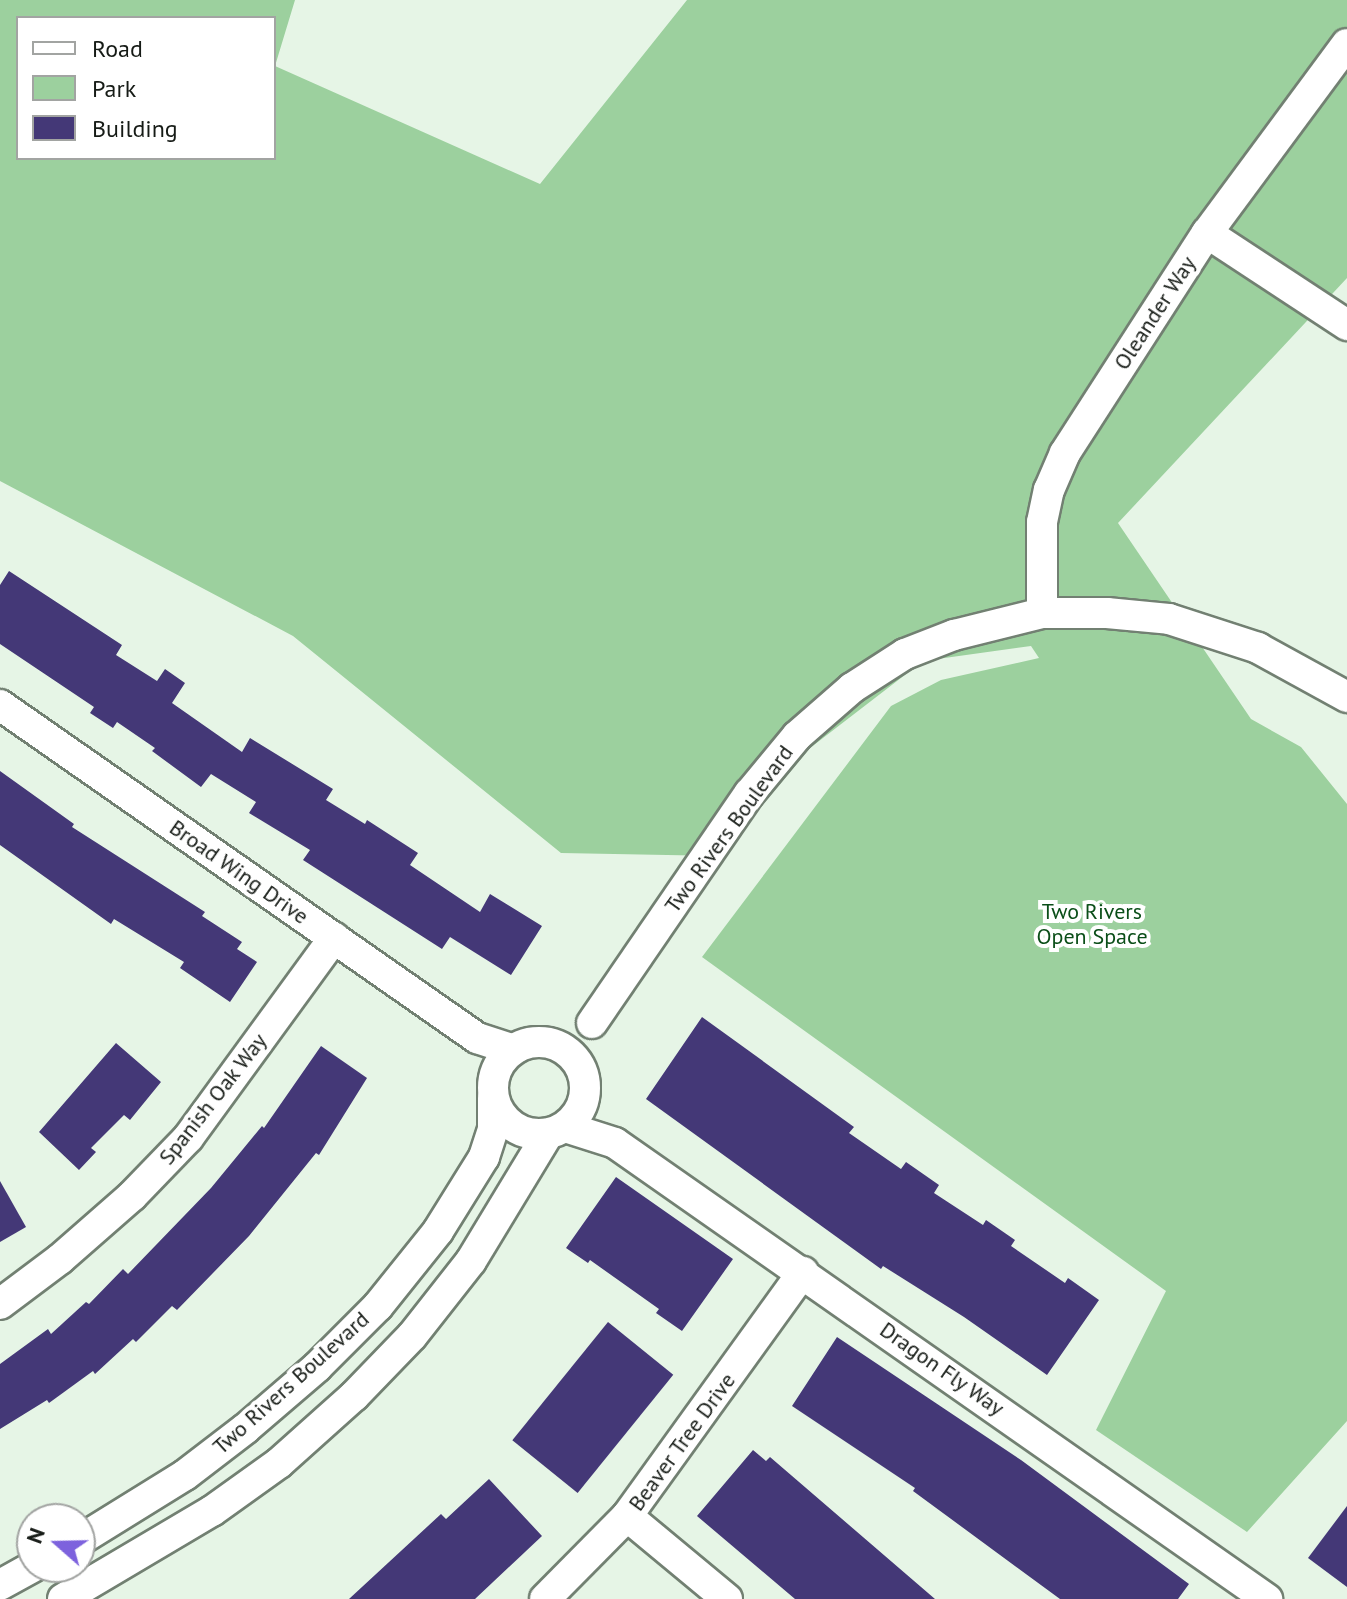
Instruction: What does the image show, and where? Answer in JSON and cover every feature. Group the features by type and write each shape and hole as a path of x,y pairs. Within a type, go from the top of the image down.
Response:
{"street":[{"name":"Oleander Way","path":"1042,613 1042,522 1059,465 1207,233 1347,44"},
{"path":"1207,233 1347,325"},
{"name":"Two Rivers Boulevard","path":"63,1599 212,1511 279,1463 354,1396 412,1336 471,1261 556,1131 578,1114 585,1088 592,1023 749,794 797,736 852,688 905,654 954,635 1042,613 1107,613 1169,619 1258,648 1347,697"},
{"name":"Broad Wing Drive","path":"0,705 477,1038 513,1050"},
{"name":"Spanish Oak Way","path":"0,1304 60,1259 132,1196 188,1138 334,938"},
{"path":"548,1042 592,1023"},
{"path":"477,1038 500,1115 513,1128 530,1134 556,1131"},
{"path":"493,1088 500,1062 513,1050 530,1042 548,1042 565,1049 578,1062 585,1088"},
{"name":"Two Rivers Boulevard","path":"96,1530 185,1475 245,1429 317,1367 378,1306 438,1231 484,1157 493,1129 493,1088"},
{"name":"Dragon Fly Way","path":"585,1088 615,1143"},
{"name":"Dragon Fly Way","path":"556,1131 615,1143 1267,1599"},
{"name":"Beaver Tree Drive","path":"545,1599 627,1516 803,1272"},
{"path":"627,1516 727,1599"}],"green space":[{"name":"Two Rivers Open Space","path":"0,0 295,0 276,63 276,16 16,16 16,160 276,160 276,66 540,184 687,0 1347,0 1347,278 1118,523 1251,719 1301,747 1347,804 1347,1421 1247,1532 1096,1430 1166,1291 702,957 891,706 941,680 1039,658 1031,646 923,661 810,748 720,856 561,853 293,636 0,481"}],"building":[{"path":"9,571 122,645 116,655 157,681 165,669 185,683 172,703 242,752 250,738 333,789 326,800 365,824 367,820 418,853 410,865 480,912 490,894 542,926 511,975 450,937 442,949 303,860 310,850 249,813 256,802 211,774 201,787 152,751 155,748 117,722 113,728 90,713 94,707 0,644 0,585"},
{"path":"0,771 74,824 72,827 205,912 202,916 242,942 237,949 257,962 230,1002 180,968 184,962 114,919 111,924 0,845"},
{"path":"702,1017 854,1127 849,1133 901,1169 906,1162 939,1185 934,1193 983,1225 986,1220 1015,1240 1011,1246 1065,1283 1068,1278 1099,1300 1047,1375 964,1317 883,1266 881,1269 646,1099"},
{"path":"116,1043 161,1082 130,1120 124,1115 91,1148 96,1152 79,1170 39,1132"},
{"path":"321,1046 367,1078 319,1155 316,1153 249,1236 177,1310 172,1306 136,1342 133,1339 95,1374 93,1371 49,1403 47,1400 0,1429 0,1364 48,1329 51,1334 86,1302 89,1304 123,1269 128,1274 211,1188 262,1126 264,1128"},
{"path":"616,1177 733,1259 682,1331 656,1313 659,1309 590,1260 588,1263 566,1248"},
{"path":"0,1181 26,1227 0,1242"},
{"path":"608,1322 673,1375 578,1493 512,1440"},
{"path":"837,1337 1021,1460 1189,1584 1178,1599 1060,1599 913,1491 915,1488 792,1406"},
{"path":"753,1450 766,1461 770,1457 935,1599 795,1599 697,1516"},
{"path":"489,1479 542,1536 475,1599 349,1599 441,1514 446,1519"},
{"path":"1347,1506 1347,1587 1308,1558"}]}
